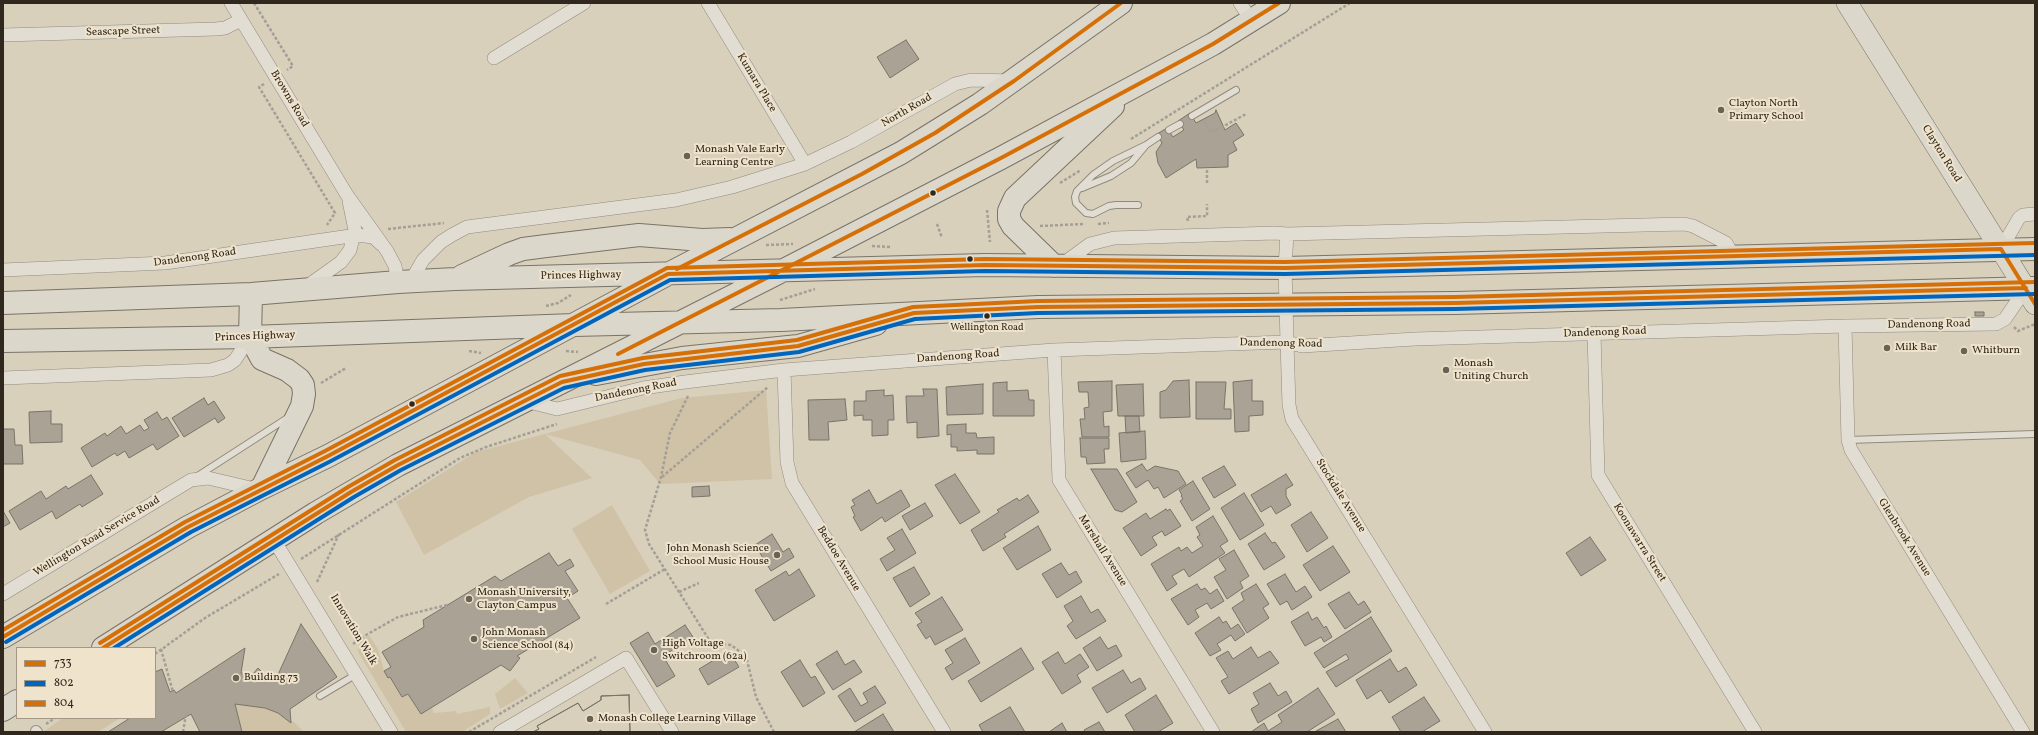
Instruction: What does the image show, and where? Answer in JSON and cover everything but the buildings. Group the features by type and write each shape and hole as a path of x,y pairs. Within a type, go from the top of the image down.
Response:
{"highway":[{"path":"3,637 162,542 260,489 328,456 668,274 901,153 1014,81 1122,3"},
{"path":"105,647 274,540 398,465 782,272 1001,158 1213,44 1245,12 1279,3"},
{"path":"1057,266 1013,226 1009,219 1009,211 1015,198 1136,85"},
{"path":"455,279 509,254 541,246 639,236 702,240 735,239"},
{"name":"Princes Highway","path":"404,282 455,279 985,266 1285,268 2035,249"},
{"path":"3,303 251,294 404,282"},
{"path":"562,382 650,363 798,346 914,313 1076,307 1286,306 2032,293"},
{"path":"251,294 250,337 262,359 292,373 301,381 304,394 300,410 260,489"},
{"name":"Princes Highway","path":"3,341 250,337 914,313"},
{"path":"3,710 16,702"}],"main road":[{"name":"Clayton Road","path":"1847,3 2001,249 2032,293"}],"street":[{"name":"Browns Road","path":"231,3 347,195 373,230 404,282"},
{"path":"494,58 584,3"},
{"name":"Kumara Place","path":"708,3 805,164"},
{"name":"Seascape Street","path":"3,35 216,29 225,28 241,20"},
{"name":"North Road","path":"805,164 851,142 955,84 971,80 1014,81"},
{"path":"404,282 441,242 467,227 676,200 732,187 805,164"},
{"name":"Browns Road","path":"301,290 341,262 348,253 354,235 354,226 347,195"},
{"path":"2001,249 2019,218 2023,215 2035,214"},
{"path":"1057,266 1086,247 1110,238 1684,224 1694,226 1726,243 1734,257"},
{"name":"Stockdale Avenue","path":"1287,234 1285,268 1286,306 1289,405 1292,419 1484,732"},
{"name":"Dandenong Road","path":"3,270 165,263 354,235 372,237 382,245"},
{"name":"Dandenong Road","path":"525,401 554,409 564,408 594,399 643,388 784,370 1054,350 1287,342 1302,346 1594,334 1845,326 1996,324 2005,319 2032,293"},
{"name":"Glenbrook Avenue","path":"1845,326 1848,440 1853,454 2023,732"},
{"name":"Koonawarra Street","path":"1594,334 1598,475 1755,732"},
{"path":"3,378 212,370 232,363 250,337"},
{"name":"Marshall Avenue","path":"1054,350 1059,480 1213,732"},
{"name":"Beddoe Avenue","path":"784,370 786,462 792,483 944,732"},
{"name":"Wellington Road Service Road","path":"3,594 191,480 208,478 260,489"},
{"path":"274,540 391,732"},
{"path":"500,732 626,658 672,732"}],"lane":[{"path":"1192,116 1236,90"},
{"path":"1169,130 1180,124"},
{"path":"1077,191 1105,180 1131,163 1146,146 1158,137"},
{"path":"1138,205 1116,205 1093,214 1086,213 1076,203 1075,197 1077,191 1093,175 1113,161 1146,146"},
{"name":"Wellington Road Service Road","path":"191,480 300,410"},
{"path":"1848,440 2035,434"},
{"path":"320,696 355,675"}],"path":[{"path":"254,3 293,66"},
{"path":"1228,78 1350,3"},
{"path":"259,87 335,213 317,240"},
{"path":"1211,133 1246,114"},
{"path":"1207,168 1207,183"},
{"path":"1188,221 1187,217 1207,216 1207,204"},
{"path":"987,210 990,242"},
{"path":"1181,222 1194,221"},
{"path":"373,230 448,223"},
{"path":"1094,224 1116,223"},
{"path":"937,224 942,238"},
{"path":"1034,226 1086,224"},
{"path":"539,307 563,301 592,276"},
{"path":"475,348 469,351 487,353"},
{"path":"565,351 584,353"},
{"path":"661,477 768,387"},
{"path":"681,396 688,395 670,433 661,477 645,530 649,544 712,643 731,645 746,656 756,697 774,732"},
{"path":"156,653 206,618 290,567 339,534 460,458 536,430 565,422"},
{"path":"316,585 339,534"},
{"path":"606,604 665,569"},
{"path":"679,592 699,583"},
{"name":"Innovation Walk","path":"349,641 352,645 361,638 398,617 447,605"},
{"path":"161,649 173,692"},
{"path":"183,732 186,714"}],"shaded area":[{"path":"766,390 772,479 660,484 640,460 545,434 592,478 529,497 424,555 396,502 476,452 682,398"},
{"path":"612,505 650,571 610,594 572,529"},
{"path":"369,635 378,649 384,671 388,678 390,677 402,697 408,694 421,714 432,708 434,713 456,711 457,714 490,707 490,714 462,732 406,732 358,652 359,641"},
{"path":"515,678 528,693 500,709 495,694"},
{"path":"235,704 265,708 278,713 294,722 304,732 242,732"},
{"path":"62,719 118,719 98,732 43,732"}],"transit line":[{"name":"733","path":"677,269 862,174 935,133 1014,81 1121,3"},
{"name":"733","path":"618,354 1001,158 1213,44 1279,3"},
{"name":"804","path":"3,630 185,522 325,451 667,268 985,259 1285,262 2035,243"},
{"name":"733","path":"3,637 188,527 328,456 668,274 985,265 1285,268 2001,249 2035,304"},
{"name":"802","path":"6,642 191,532 331,461 670,280 985,271 1285,274 2035,255"},
{"name":"804","path":"100,643 348,487 395,460 560,376 643,358 797,340 913,307 1038,301 1455,297 2035,282"},
{"name":"733","path":"105,647 351,492 398,465 562,382 644,364 798,346 914,313 1038,307 1455,303 2026,288"},
{"name":"802","path":"116,647 354,497 401,470 564,388 645,370 799,352 915,319 1038,313 1455,309 2035,294"}],"place":[{"name":"Clayton North Primary School","path":"1721,110"},
{"name":"Monash Vale Early Learning Centre","path":"687,156"},
{"name":"Wellington Road","path":"987,316"},
{"name":"Milk Bar","path":"1887,348"},
{"name":"Whitburn","path":"1964,351"},
{"name":"Monash Uniting Church","path":"1446,370"},
{"name":"John Monash Science School Music House","path":"777,555"},
{"name":"Monash University, Clayton Campus","path":"469,599"},
{"name":"John Monash Science School (84)","path":"474,639"},
{"name":"High Voltage Switchroom (62a)","path":"654,650"},
{"name":"Building 73","path":"236,678"},
{"name":"Monash College Learning Village","path":"590,719"}]}
